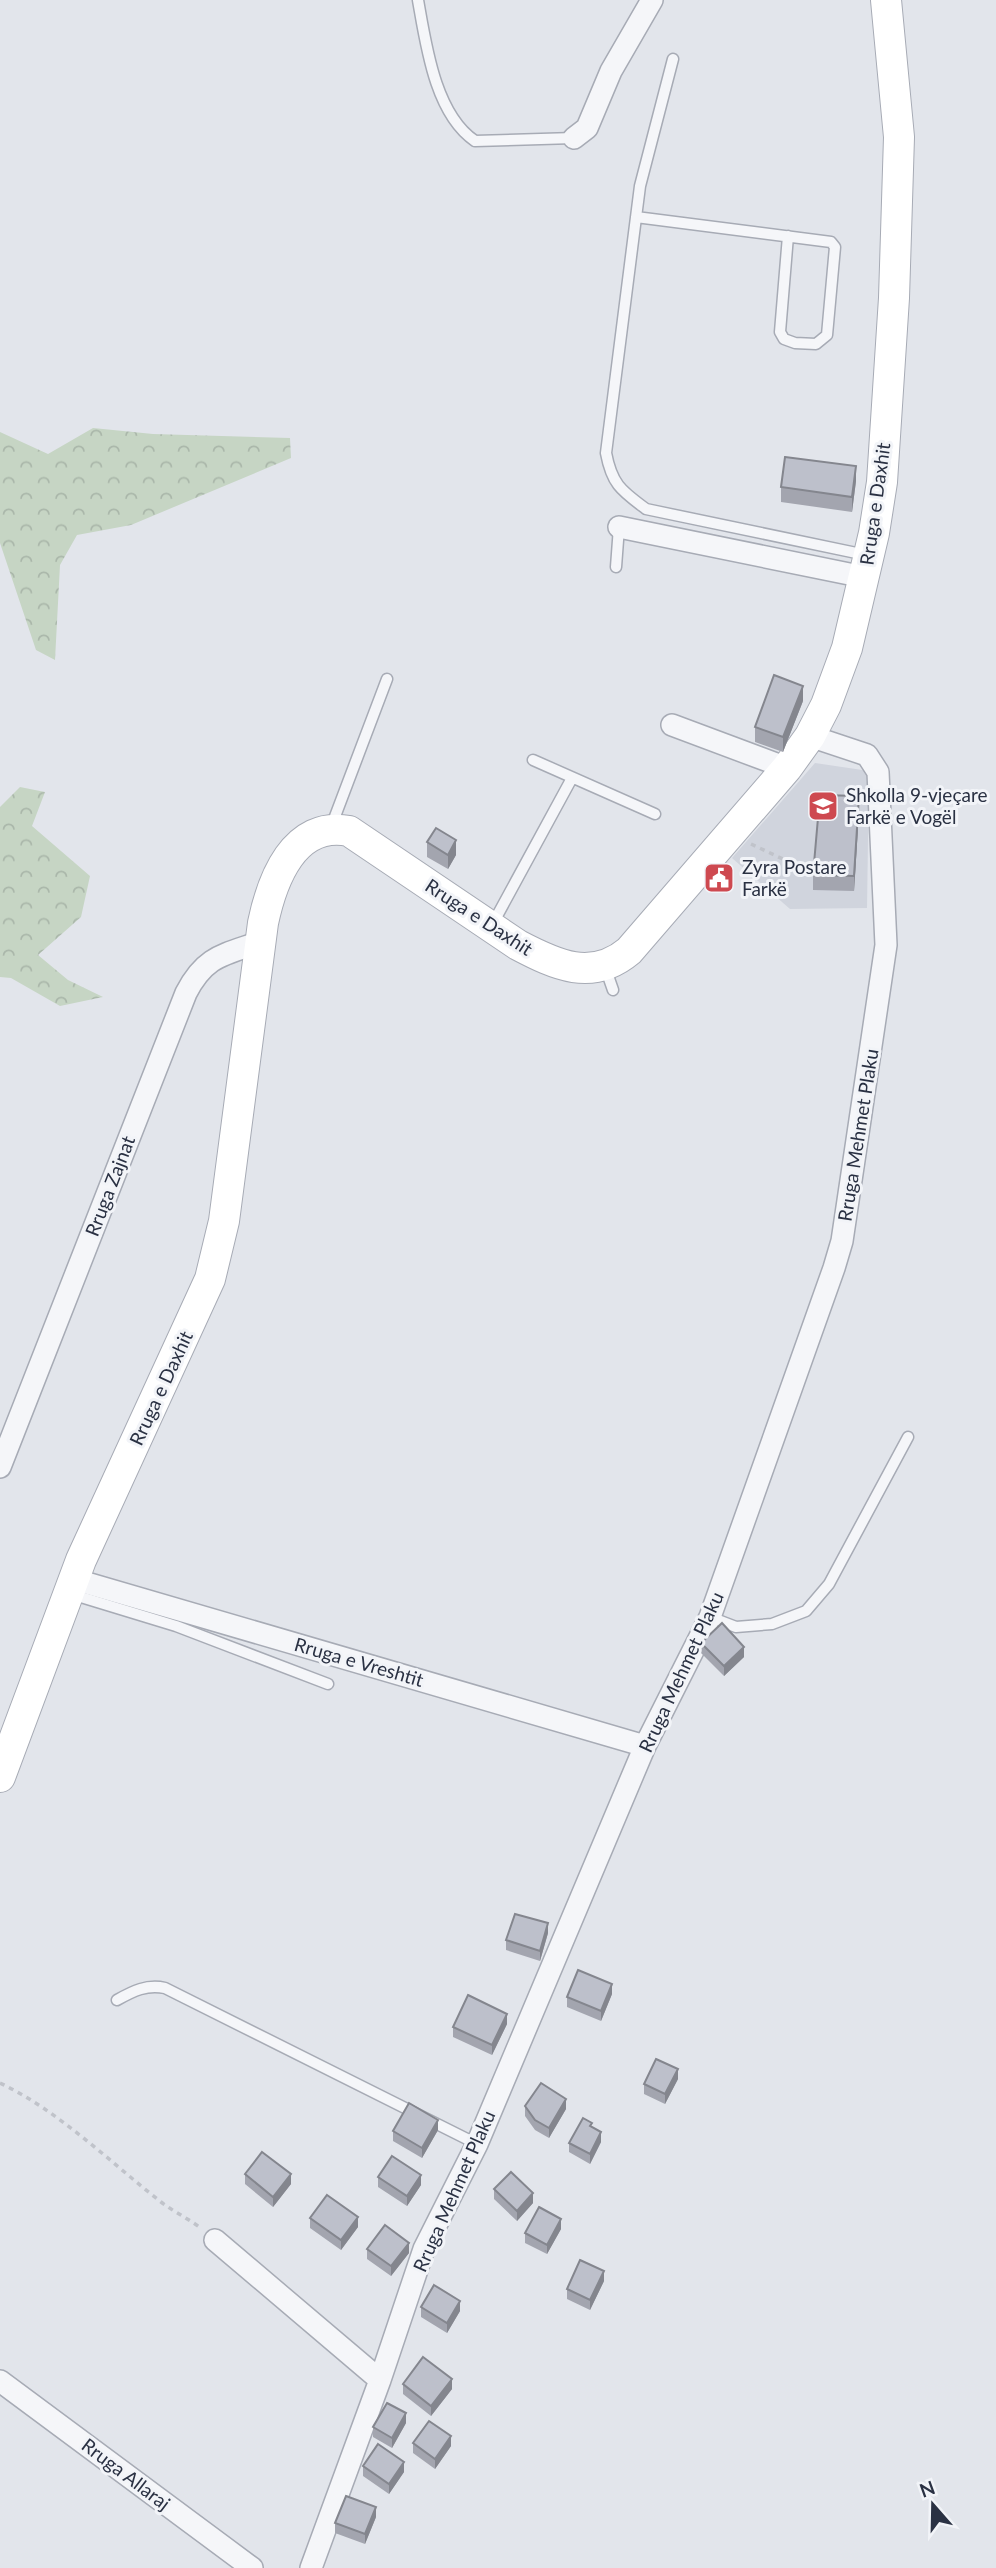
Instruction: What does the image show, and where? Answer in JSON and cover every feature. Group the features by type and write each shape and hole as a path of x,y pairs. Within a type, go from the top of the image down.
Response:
{"street":[{"path":"574,138 587,128 611,71 652,0"},
{"name":"Rruga e Daxhit","path":"0,1777 71,1586 198,1306 215,1260 224,1221 260,942 274,885 290,854 309,838 330,830 358,835 518,945 558,963 609,978 629,951 787,768 810,736 826,705 847,648 882,482 894,298 898,174 896,93 886,0"},
{"path":"619,527 866,566"},
{"path":"672,725 787,768"},
{"name":"Rruga Mehmet Plaku","path":"311,2568 380,2380 424,2249 477,2144 645,1746 710,1617 842,1241 886,945 878,772 867,755 810,736"},
{"name":"Rruga Zajnat","path":"0,1467 6,1433 186,993 203,966 226,954 260,942"},
{"name":"Rruga e Vreshtit","path":"71,1586 645,1746"},
{"path":"215,2240 380,2380"},
{"name":"Rruga Allaraj","path":"0,2381 253,2568"}],"lane":[{"path":"418,0 432,72 463,132 475,141 574,138"},
{"path":"673,59 645,161 636,217 606,453 614,481 622,491 646,509 866,566"},
{"path":"636,217 788,236 831,242 835,247 827,335 816,344 795,343 784,339 780,331 788,236"},
{"path":"616,567 619,527"},
{"path":"330,830 387,679"},
{"path":"533,760 655,814"},
{"path":"491,927 572,778"},
{"path":"710,1617 736,1627 772,1624 806,1611 829,1584 908,1437"},
{"path":"71,1586 328,1684"},
{"path":"117,2000 145,1987 165,1988 477,2144"}],"path":[{"path":"747,841 787,861"},
{"path":"0,2083 20,2092 215,2240"}],"shaded area":[{"name":"Shkolla 9-vjeçare Farkë e Vogël","path":"815,763 869,771 867,908 790,909 732,858"}],"green space":[{"path":"93,428 153,434 290,438 291,458 131,525 77,535 60,565 55,660 36,650 0,543 0,432 48,454"},
{"path":"20,787 45,792 32,826 90,876 81,917 38,955 68,980 103,997 60,1006 11,978 0,977 0,807"}],"building":[{"path":"785,457 856,466 852,497 781,487"},
{"path":"774,675 803,686 783,737 755,727"},
{"path":"820,795 859,796 854,876 813,875"},
{"path":"436,828 456,840 448,855 427,842"},
{"path":"722,1623 744,1647 724,1666 701,1643"},
{"path":"515,1914 548,1923 540,1951 506,1940"},
{"path":"578,1970 612,1984 601,2011 567,1997"},
{"path":"468,1995 507,2014 492,2045 453,2027"},
{"path":"656,2059 678,2069 665,2094 644,2084"},
{"path":"541,2083 566,2099 549,2128 535,2120 525,2106"},
{"path":"409,2103 438,2120 422,2148 393,2131"},
{"path":"583,2118 601,2132 590,2154 569,2143"},
{"path":"262,2152 291,2174 273,2197 245,2174"},
{"path":"392,2156 421,2175 407,2196 378,2177"},
{"path":"511,2172 533,2193 517,2211 494,2189"},
{"path":"327,2195 358,2217 341,2240 310,2218"},
{"path":"539,2207 561,2219 547,2245 525,2233"},
{"path":"385,2225 409,2243 391,2266 367,2249"},
{"path":"580,2260 604,2271 590,2300 567,2289"},
{"path":"434,2285 460,2301 447,2323 421,2307"},
{"path":"423,2357 452,2379 431,2406 403,2384"},
{"path":"387,2403 406,2413 392,2438 373,2427"},
{"path":"429,2421 451,2436 435,2459 413,2443"},
{"path":"378,2444 404,2462 389,2484 363,2466"},
{"path":"346,2496 376,2507 365,2534 335,2523"}],"place":[{"name":"Shkolla 9-vjeçare Farkë e Vogël","path":"823,806"},
{"name":"Zyra Postare Farkë","path":"719,878"}]}
